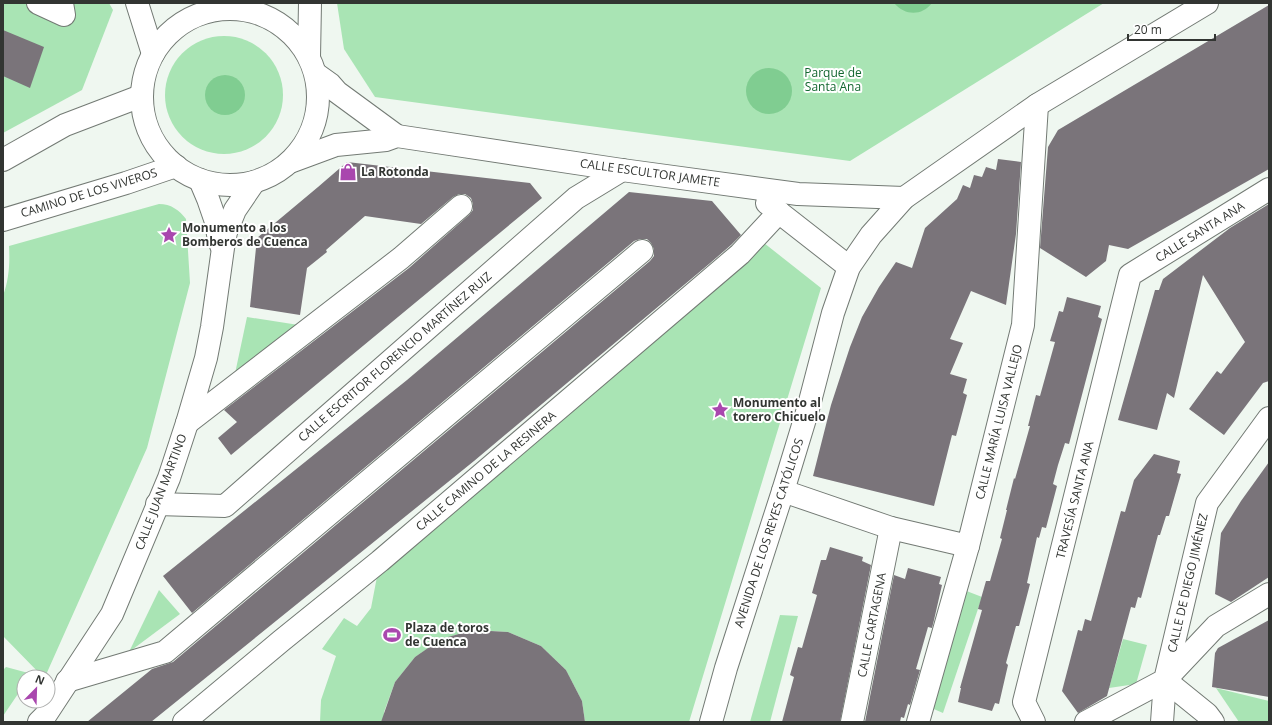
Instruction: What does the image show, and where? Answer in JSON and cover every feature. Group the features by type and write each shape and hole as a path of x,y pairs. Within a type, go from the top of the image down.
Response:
{"street":[{"path":"38,3 64,15 62,3"},
{"path":"137,3 153,54"},
{"path":"310,3 312,65 319,94 318,109 315,124 309,138 290,162 279,171 254,182 241,185 213,184 200,180 176,166 160,150 148,130 142,108 141,96 144,75 153,54 161,41 171,30 196,15 210,10 237,6 266,16 289,30 299,41 312,65"},
{"name":"AVENIDA DE LOS REYES CATÓLICOS","path":"711,722 728,660 808,409 833,313 849,267 871,235 904,198 1037,105 1184,11 1207,3"},
{"name":"CALLE ESCULTOR JAMETE","path":"312,65 338,92 397,136 622,170 798,194 904,198"},
{"path":"3,160 65,125 141,96"},
{"name":"CALLE MARÍA LUISA VALLEJO","path":"918,722 968,546 1024,325 1037,105"},
{"name":"CALLE ESCULTOR JAMETE","path":"290,162 336,145 386,140 397,136"},
{"name":"CAMINO DE LOS VIVEROS","path":"3,220 126,183 176,166"},
{"name":"CALLE ESCRITOR FLORENCIO MARTÍNEZ RUIZ","path":"157,504 225,506 576,198 622,170"},
{"name":"CALLE JUAN MARTINO","path":"200,180 215,220 219,242 223,248"},
{"name":"CALLE JUAN MARTINO","path":"42,720 112,614 169,478 206,358 226,232 235,210 254,182"},
{"path":"745,186 849,267"},
{"name":"CALLE SANTA ANA","path":"1130,275 1269,189"},
{"path":"187,423 405,255 461,206"},
{"name":"CALLE CAMINO DE LA RESINERA","path":"184,722 380,561 740,254 779,212"},
{"path":"67,681 165,652 642,251"},
{"name":"TRAVESÍA SANTA ANA","path":"1034,722 1024,702 1130,275"},
{"name":"CALLE DE DIEGO JIMÉNEZ","path":"1162,722 1165,680 1207,502 1269,418"},
{"path":"783,491 891,528 968,546"},
{"name":"CALLE CARTAGENA","path":"852,722 891,528"},
{"path":"1086,722 1165,680 1216,626 1269,594"},
{"path":"1165,680 1207,714 1213,722"}],"green space":[{"path":"3,3 109,3 113,10 82,90 3,133"},
{"name":"Parque de Santa Ana","path":"337,3 1104,3 850,161 375,97 344,49"},
{"path":"224,36 247,40 266,53 279,72 283,95 279,118 266,137 247,150 224,154 201,150 182,137 169,118 165,95 169,72 182,53 201,40"},
{"path":"159,204 174,208 186,219 190,283 147,448 49,669 35,669 3,636 3,296 9,271 9,246"},
{"path":"764,243 821,288 689,722 585,722 582,701 566,670 541,646 508,632 473,630 442,639 415,657 395,682 384,712 384,722 320,722 321,700 336,656 322,649 344,618 357,626 371,608 380,561"},
{"path":"247,317 305,326 233,383"},
{"path":"159,590 180,614 129,652"},
{"path":"964,590 982,597 943,713 929,707"},
{"path":"780,615 798,616 770,722 750,722"},
{"path":"1123,639 1147,645 1136,684 1109,688"},
{"path":"6,667 16,670 16,697 3,716 3,670"},
{"path":"1216,688 1269,701 1269,722 1239,722"}],"shaded area":[{"path":"894,3 932,3 923,10 913,13 903,10"},
{"path":"769,68 782,72 788,78 792,91 788,104 782,110 769,114 756,110 750,104 746,91 750,78 756,72"},
{"path":"229,75 236,78 242,84 245,95 244,103 236,112 229,115 221,115 214,112 206,103 205,91 208,84 217,76"}],"building":[{"path":"1269,5 1269,169 1128,249 1109,245 1106,261 1086,277 1040,248 1048,147 1058,130"},
{"path":"3,30 44,47 30,88 3,76"},
{"path":"998,159 1021,162 1016,234 1006,305 971,291 950,339 963,343 950,374 967,379 963,393 967,395 956,436 952,435 934,506 813,476 831,405 850,347 862,317 879,287 896,262 912,268 925,228 957,199 963,185 970,188 974,175 982,177 986,167 996,170"},
{"path":"347,162 530,183 542,198 231,455 218,438 237,422 224,410 409,268 473,210 471,198 465,194 459,194 453,197 421,224 365,216 326,250 327,252 307,268 300,315 250,307 257,238"},
{"path":"629,192 712,201 741,235 709,264 474,461 151,722 87,722 152,669 173,662 650,261 654,256 654,249 651,243 647,239 634,241 192,613 163,576 407,380"},
{"path":"1269,204 1269,381 1263,383 1224,435 1189,409 1217,371 1221,374 1245,342 1203,275 1174,398 1167,393 1157,430 1118,420 1155,290 1159,290 1163,279 1230,228"},
{"path":"1067,297 1101,306 1098,317 1102,319 1069,444 1065,443 1058,465 1053,484 1057,486 1046,528 1042,527 1039,538 1037,537 1027,583 1030,584 1019,626 1016,626 1006,663 1008,665 999,704 995,703 992,711 958,702 960,688 982,610 978,609 986,581 990,581 1002,539 1000,538 1006,510 1030,426 1028,426 1036,395 1040,396 1055,342 1050,341 1059,311 1063,312"},
{"path":"1154,454 1180,461 1177,473 1181,474 1169,516 1166,516 1160,535 1158,535 1141,598 1138,597 1135,608 1131,607 1107,696 1078,713 1062,691 1078,630 1082,631 1085,619 1091,621 1121,511 1125,512 1134,480"},
{"path":"1269,462 1269,577 1231,602 1215,594 1221,533 1241,501"},
{"path":"830,547 863,557 862,561 871,565 840,722 782,722 794,677 790,675 798,647 802,648 817,595 812,593 821,560 826,560"},
{"path":"908,568 941,577 939,584 942,585 932,628 928,627 916,669 920,670 910,705 908,704 904,718 901,717 900,722 865,722 894,575 905,579"},
{"path":"1269,620 1269,697 1212,687 1215,653 1218,648"},
{"path":"473,630 508,632 541,646 566,670 582,701 585,722 381,722 395,682 415,657 441,639"}],"place":[{"name":"La Rotonda","path":"348,172"},
{"name":"Monumento a los Bomberos de Cuenca","path":"169,235"},
{"name":"Monumento al torero Chicuelo","path":"720,410"},
{"name":"Plaza de toros de Cuenca","path":"392,635"}]}
